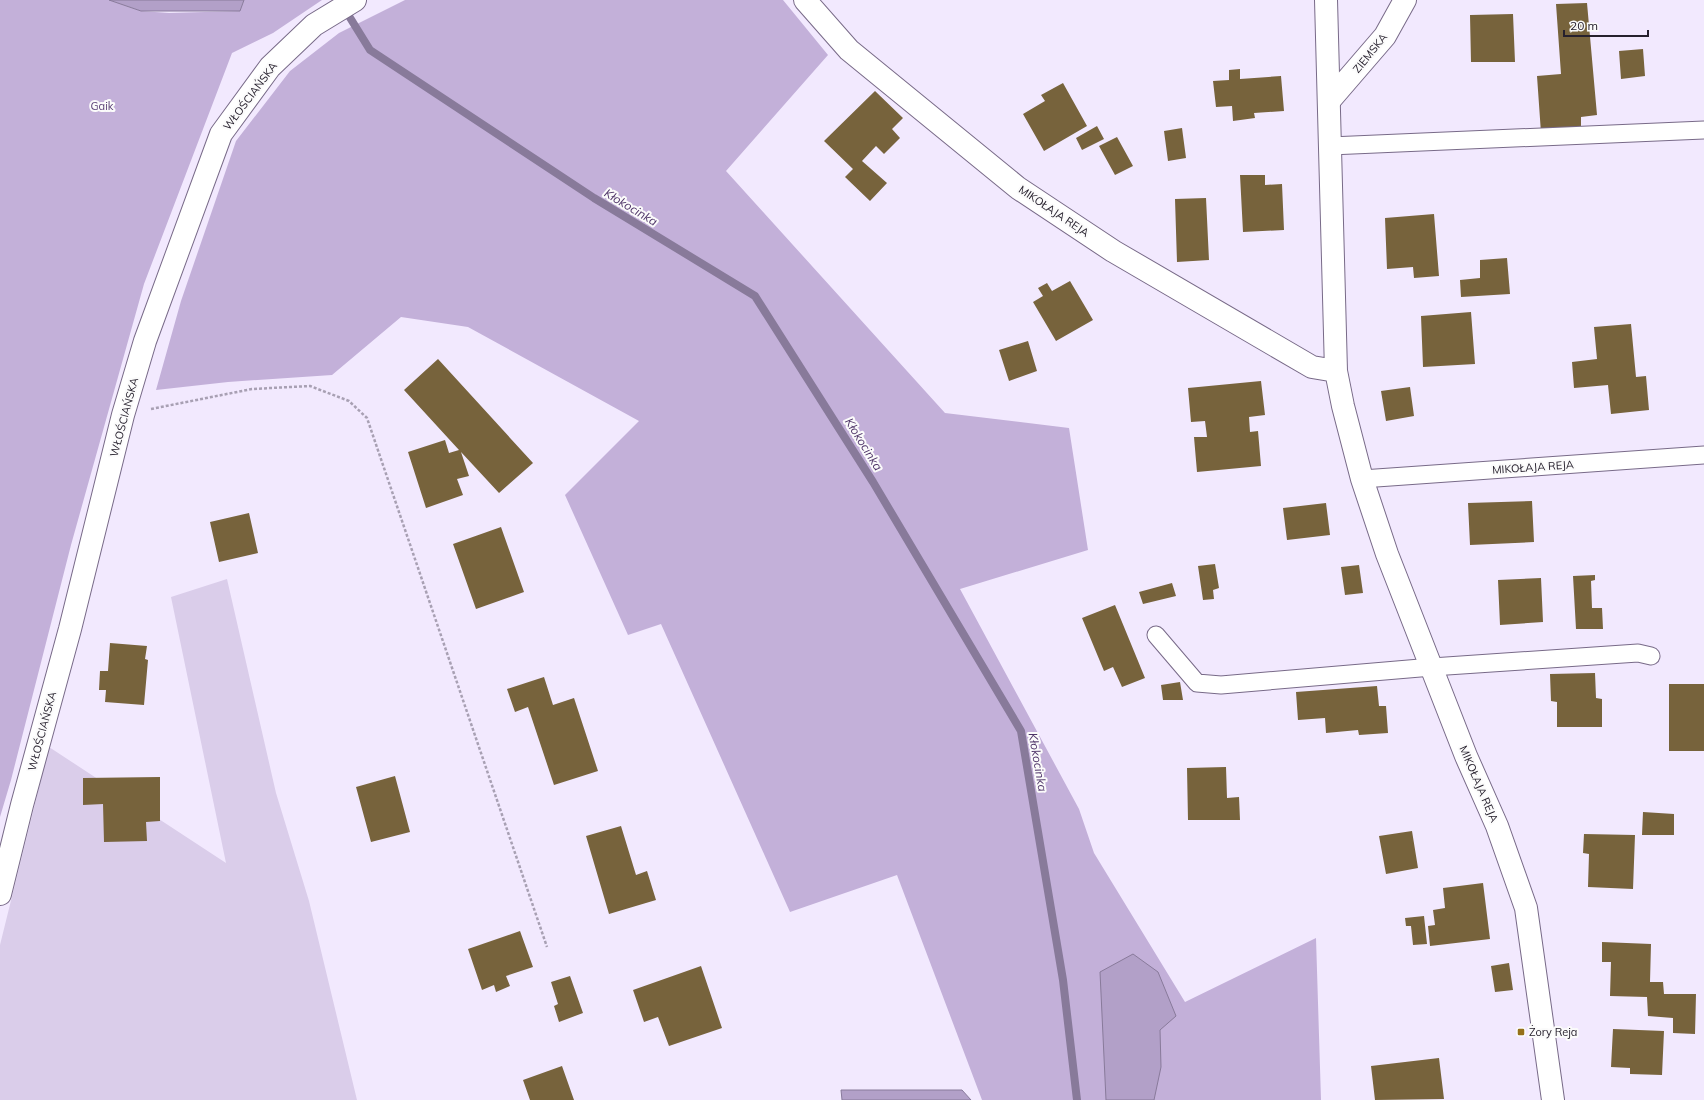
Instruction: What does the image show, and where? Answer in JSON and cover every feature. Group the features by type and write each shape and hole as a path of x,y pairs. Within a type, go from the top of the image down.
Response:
{"street":[{"name":"WŁOŚCIAŃSKA","path":"0,894 22,805 70,629 123,415 145,341 221,134 270,67 314,25 356,0"},
{"name":"MIKOŁAJA REJA","path":"805,0 849,50 1018,188 1113,251 1312,367 1336,371"},
{"name":"MIKOŁAJA REJA","path":"1326,0 1336,371 1343,406 1362,479 1387,554 1466,756 1497,826 1526,908 1553,1100"},
{"name":"ZIEMSKA","path":"1329,101 1385,36 1405,0"}],"lane":[{"path":"1330,146 1704,130"},
{"name":"MIKOŁAJA REJA","path":"1362,479 1704,455"},
{"path":"1156,635 1196,683 1221,686 1432,667 1638,653 1651,656"}],"path":[{"path":"123,415 252,389 310,386 349,401 367,418 547,947"}],"shaded area":[{"path":"109,0 244,0 240,11 141,11"},
{"path":"227,579 276,793 309,901 357,1100 0,1100 0,945 49,747 226,863 171,597"},
{"path":"1133,954 1158,972 1176,1016 1160,1030 1161,1067 1154,1100 1106,1100 1100,972"},
{"path":"841,1090 962,1090 971,1100 842,1100"}],"green space":[{"name":"Gaik","path":"0,0 109,0 141,11 169,13 240,11 244,0 322,0 273,33 232,53 144,284 71,545 11,780 0,817"},
{"path":"405,0 783,0 828,55 726,171 945,413 1069,428 1088,550 960,589 1079,809 1094,853 1185,1002 1316,938 1321,1100 982,1100 897,875 790,912 661,624 628,635 565,495 639,421 468,327 401,317 332,375 228,382 156,390 181,301 236,141 290,71 339,33"}],"building":[{"path":"1587,3 1597,115 1581,117 1581,132 1541,133 1537,76 1561,74 1556,4"},
{"path":"1513,14 1515,62 1471,62 1470,15"},
{"path":"1643,49 1645,76 1621,79 1619,51"},
{"path":"1240,69 1240,79 1281,76 1284,111 1254,113 1255,118 1233,121 1232,106 1216,107 1213,81 1229,80 1229,70"},
{"path":"1063,83 1087,126 1044,151 1023,114 1045,101 1041,95"},
{"path":"875,91 903,118 892,129 900,138 884,154 876,146 862,161 887,183 870,201 845,177 853,169 824,141"},
{"path":"1097,126 1104,139 1082,150 1076,138"},
{"path":"1182,128 1186,158 1168,161 1164,131"},
{"path":"1117,137 1133,166 1115,175 1099,146"},
{"path":"1240,175 1265,175 1265,185 1282,184 1284,230 1243,232"},
{"path":"1206,198 1209,260 1177,262 1175,199"},
{"path":"1434,214 1439,276 1414,278 1413,267 1387,269 1385,218"},
{"path":"1507,258 1510,294 1461,297 1460,280 1480,278 1480,260"},
{"path":"1070,281 1093,320 1056,341 1033,302 1043,296 1038,288 1047,283 1052,291"},
{"path":"1471,312 1475,364 1423,367 1421,316"},
{"path":"1631,324 1636,377 1646,376 1649,410 1611,414 1608,385 1574,388 1572,362 1597,359 1594,327"},
{"path":"1028,341 1037,371 1009,381 999,350"},
{"path":"438,359 533,463 499,493 461,452 469,476 457,479 463,495 426,508 408,452 445,440 449,453 459,450 404,390"},
{"path":"1261,381 1265,415 1249,417 1250,432 1258,431 1261,466 1197,472 1194,437 1207,437 1205,421 1191,422 1188,388"},
{"path":"1410,387 1414,416 1386,421 1381,391"},
{"path":"1532,501 1534,542 1470,545 1468,503"},
{"path":"1326,503 1330,535 1287,540 1283,508"},
{"path":"249,513 258,553 219,562 210,522"},
{"path":"501,527 524,592 476,609 453,544"},
{"path":"1215,564 1219,588 1213,590 1214,599 1203,600 1198,566"},
{"path":"1359,565 1363,593 1345,595 1341,567"},
{"path":"1595,575 1595,580 1591,581 1592,608 1602,608 1603,629 1576,629 1573,576"},
{"path":"1541,578 1543,622 1500,625 1498,580"},
{"path":"1172,583 1176,596 1143,604 1139,592"},
{"path":"1115,605 1145,678 1122,687 1113,667 1104,671 1082,618"},
{"path":"110,643 147,646 145,659 148,660 144,705 105,702 106,690 99,690 100,671 108,671"},
{"path":"1595,673 1596,698 1602,699 1602,727 1557,727 1557,702 1551,701 1550,674"},
{"path":"544,677 553,705 574,698 598,771 554,785 528,707 515,712 507,689"},
{"path":"1180,682 1183,700 1163,700 1161,685"},
{"path":"1669,684 1704,684 1704,751 1669,751"},
{"path":"1377,686 1379,706 1386,706 1388,733 1359,735 1358,730 1326,733 1325,718 1298,720 1296,692"},
{"path":"1226,767 1227,798 1239,797 1240,820 1188,820 1187,768"},
{"path":"395,776 410,832 371,842 356,787"},
{"path":"160,777 160,821 146,822 147,841 104,842 103,804 83,805 83,778"},
{"path":"1643,812 1674,814 1674,835 1642,835"},
{"path":"621,826 636,875 647,871 656,900 609,914 586,836"},
{"path":"1412,831 1418,868 1386,874 1379,836"},
{"path":"1584,834 1635,835 1633,889 1588,887 1589,854 1583,853"},
{"path":"1483,883 1490,939 1430,946 1428,926 1435,925 1433,910 1445,908 1443,888"},
{"path":"1424,916 1427,944 1413,945 1411,926 1406,926 1405,918"},
{"path":"520,931 533,967 506,976 510,986 496,992 494,985 482,990 468,949"},
{"path":"1602,942 1651,944 1650,982 1663,982 1664,994 1696,994 1695,1034 1673,1033 1673,1018 1648,1016 1647,997 1610,996 1611,962 1602,962"},
{"path":"1509,963 1513,990 1495,992 1491,966"},
{"path":"701,966 722,1028 669,1046 658,1017 644,1022 633,990"},
{"path":"570,976 583,1013 559,1022 554,1006 558,1004 551,982"},
{"path":"1613,1029 1664,1031 1662,1075 1630,1074 1630,1068 1611,1067"},
{"path":"1439,1058 1444,1099 1375,1100 1371,1066"},
{"path":"562,1066 574,1100 530,1100 523,1080"}],"waterway":[{"name":"Kłokocinka","path":"344,8 370,50 594,198 755,296 873,482 1021,731 1063,980 1077,1100"}],"place":[{"name":"Żory Reja","path":"1521,1032"}]}
